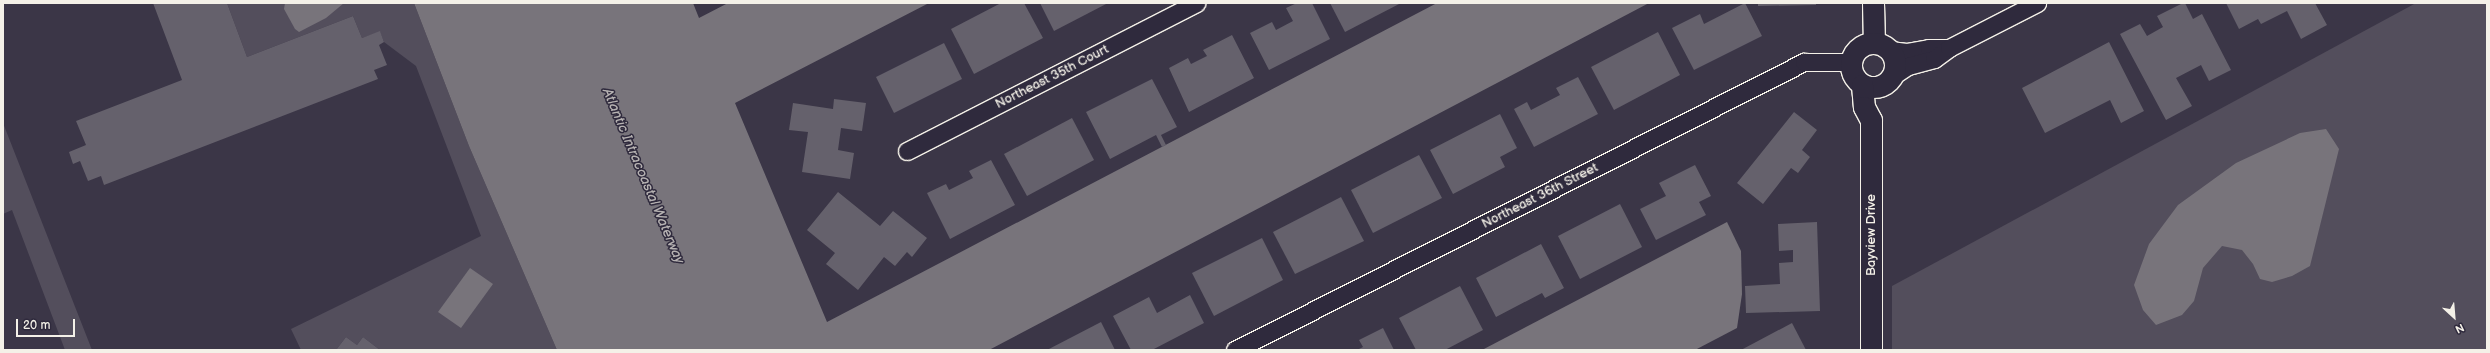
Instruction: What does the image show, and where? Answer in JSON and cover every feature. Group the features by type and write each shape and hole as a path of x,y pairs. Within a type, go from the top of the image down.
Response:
{"street":[{"name":"Northeast 35th Court","path":"907,151 1196,3"},
{"name":"Bayview Drive","path":"1871,120 1880,109 1880,94 1889,80 1895,62 1882,46 1873,3"},
{"path":"1862,85 1869,88 1889,80 1908,66 1934,59 1949,48 2037,3"},
{"path":"1850,62 1856,50 1882,46 1906,52 1929,48 1949,48"},
{"name":"Northeast 36th Street","path":"1235,350 1804,62 1850,62"},
{"name":"Bayview Drive","path":"1850,62 1853,75 1862,85 1864,107 1871,120 1871,350"}],"shaded area":[{"path":"227,3 414,3 469,146 557,350 380,350 363,337 357,345 346,337 336,350 301,350 291,329 481,236 416,66 384,42 380,32 362,38 353,16 247,57"},
{"path":"2416,3 2487,3 2487,350 1892,350 1892,286"},
{"path":"3,123 92,350 65,350 12,210 3,214"}],"water":[{"path":"285,3 344,3 326,18 299,32 295,29 284,9"},
{"name":"Atlantic Intracoastal Waterway","path":"414,3 693,3 699,18 728,3 929,3 735,103 827,322 1437,3 1649,3 989,350 557,350 469,146"},
{"path":"2326,129 2339,149 2310,266 2292,276 2272,282 2260,279 2253,264 2242,250 2222,246 2203,268 2194,301 2182,315 2156,325 2143,310 2134,285 2149,244 2178,205 2236,163 2300,133"},
{"path":"1727,222 1741,251 1742,294 1737,328 1695,350 1482,350"},
{"path":"470,268 493,284 461,328 438,312"}],"building":[{"path":"153,3 227,3 247,57 353,16 362,38 380,31 384,42 379,45 387,65 374,70 378,79 104,185 101,176 88,181 80,161 73,164 69,152 86,145 76,121 182,80"},
{"path":"1001,3 1024,3 1043,38 974,74 951,29"},
{"path":"1040,3 1108,3 1054,31"},
{"path":"1297,3 1312,3 1330,39 1269,70 1250,33 1272,22 1276,30 1293,21 1286,8"},
{"path":"1330,3 1401,3 1345,32"},
{"path":"1745,3 1762,36 1694,70 1672,28 1700,14 1704,24"},
{"path":"1758,3 1816,3 1816,5 1758,6"},
{"path":"2185,3 2193,19 2202,14 2231,70 2209,81 2201,65 2176,78 2192,106 2166,120 2120,34 2140,24 2147,36 2163,27 2157,16"},
{"path":"2226,3 2315,3 2327,25 2301,39 2287,11 2261,24 2258,19 2239,29"},
{"path":"1658,32 1680,75 1614,110 1591,67"},
{"path":"1232,35 1254,78 1189,112 1169,68 1188,58 1191,64 1207,56 1203,50"},
{"path":"2109,42 2144,111 2121,123 2110,100 2045,133 2022,88"},
{"path":"944,43 962,79 894,113 876,77"},
{"path":"1578,77 1598,114 1534,147 1514,109 1527,102 1531,110 1560,95 1556,88"},
{"path":"1152,79 1177,127 1161,135 1166,145 1162,147 1156,135 1110,159 1086,112"},
{"path":"834,99 866,103 862,131 841,128 838,150 854,153 850,179 802,172 808,132 789,130 793,103 833,109"},
{"path":"1794,112 1817,130 1802,150 1810,157 1798,173 1791,168 1763,204 1737,183"},
{"path":"1500,114 1517,148 1500,157 1505,167 1453,194 1430,150"},
{"path":"1072,118 1094,160 1027,196 1004,154"},
{"path":"1419,155 1442,198 1373,233 1351,190"},
{"path":"991,160 1015,205 950,239 927,193 946,184 949,190 973,178 969,171"},
{"path":"1695,165 1711,196 1699,202 1706,215 1656,240 1640,209 1666,196 1659,183"},
{"path":"838,192 880,226 893,211 927,238 912,257 907,252 895,266 884,257 858,290 826,264 835,253 807,230"},
{"path":"1341,197 1364,241 1295,274 1273,232"},
{"path":"1620,204 1642,247 1580,279 1558,236"},
{"path":"1817,222 1820,311 1746,313 1745,286 1780,284 1779,263 1793,262 1793,250 1779,251 1778,224"},
{"path":"1262,238 1283,280 1214,316 1192,273"},
{"path":"1541,244 1564,288 1545,298 1542,293 1496,317 1476,278"},
{"path":"1460,286 1483,330 1445,350 1416,350 1399,318"},
{"path":"1190,295 1204,323 1152,350 1131,350 1113,316 1149,297 1157,313"},
{"path":"1101,322 1115,350 1047,350"},
{"path":"1792,323 1806,350 1741,350"},
{"path":"1383,328 1394,350 1357,350 1363,347 1359,340"},
{"path":"346,337 357,345 363,337 380,350 336,350"}]}
